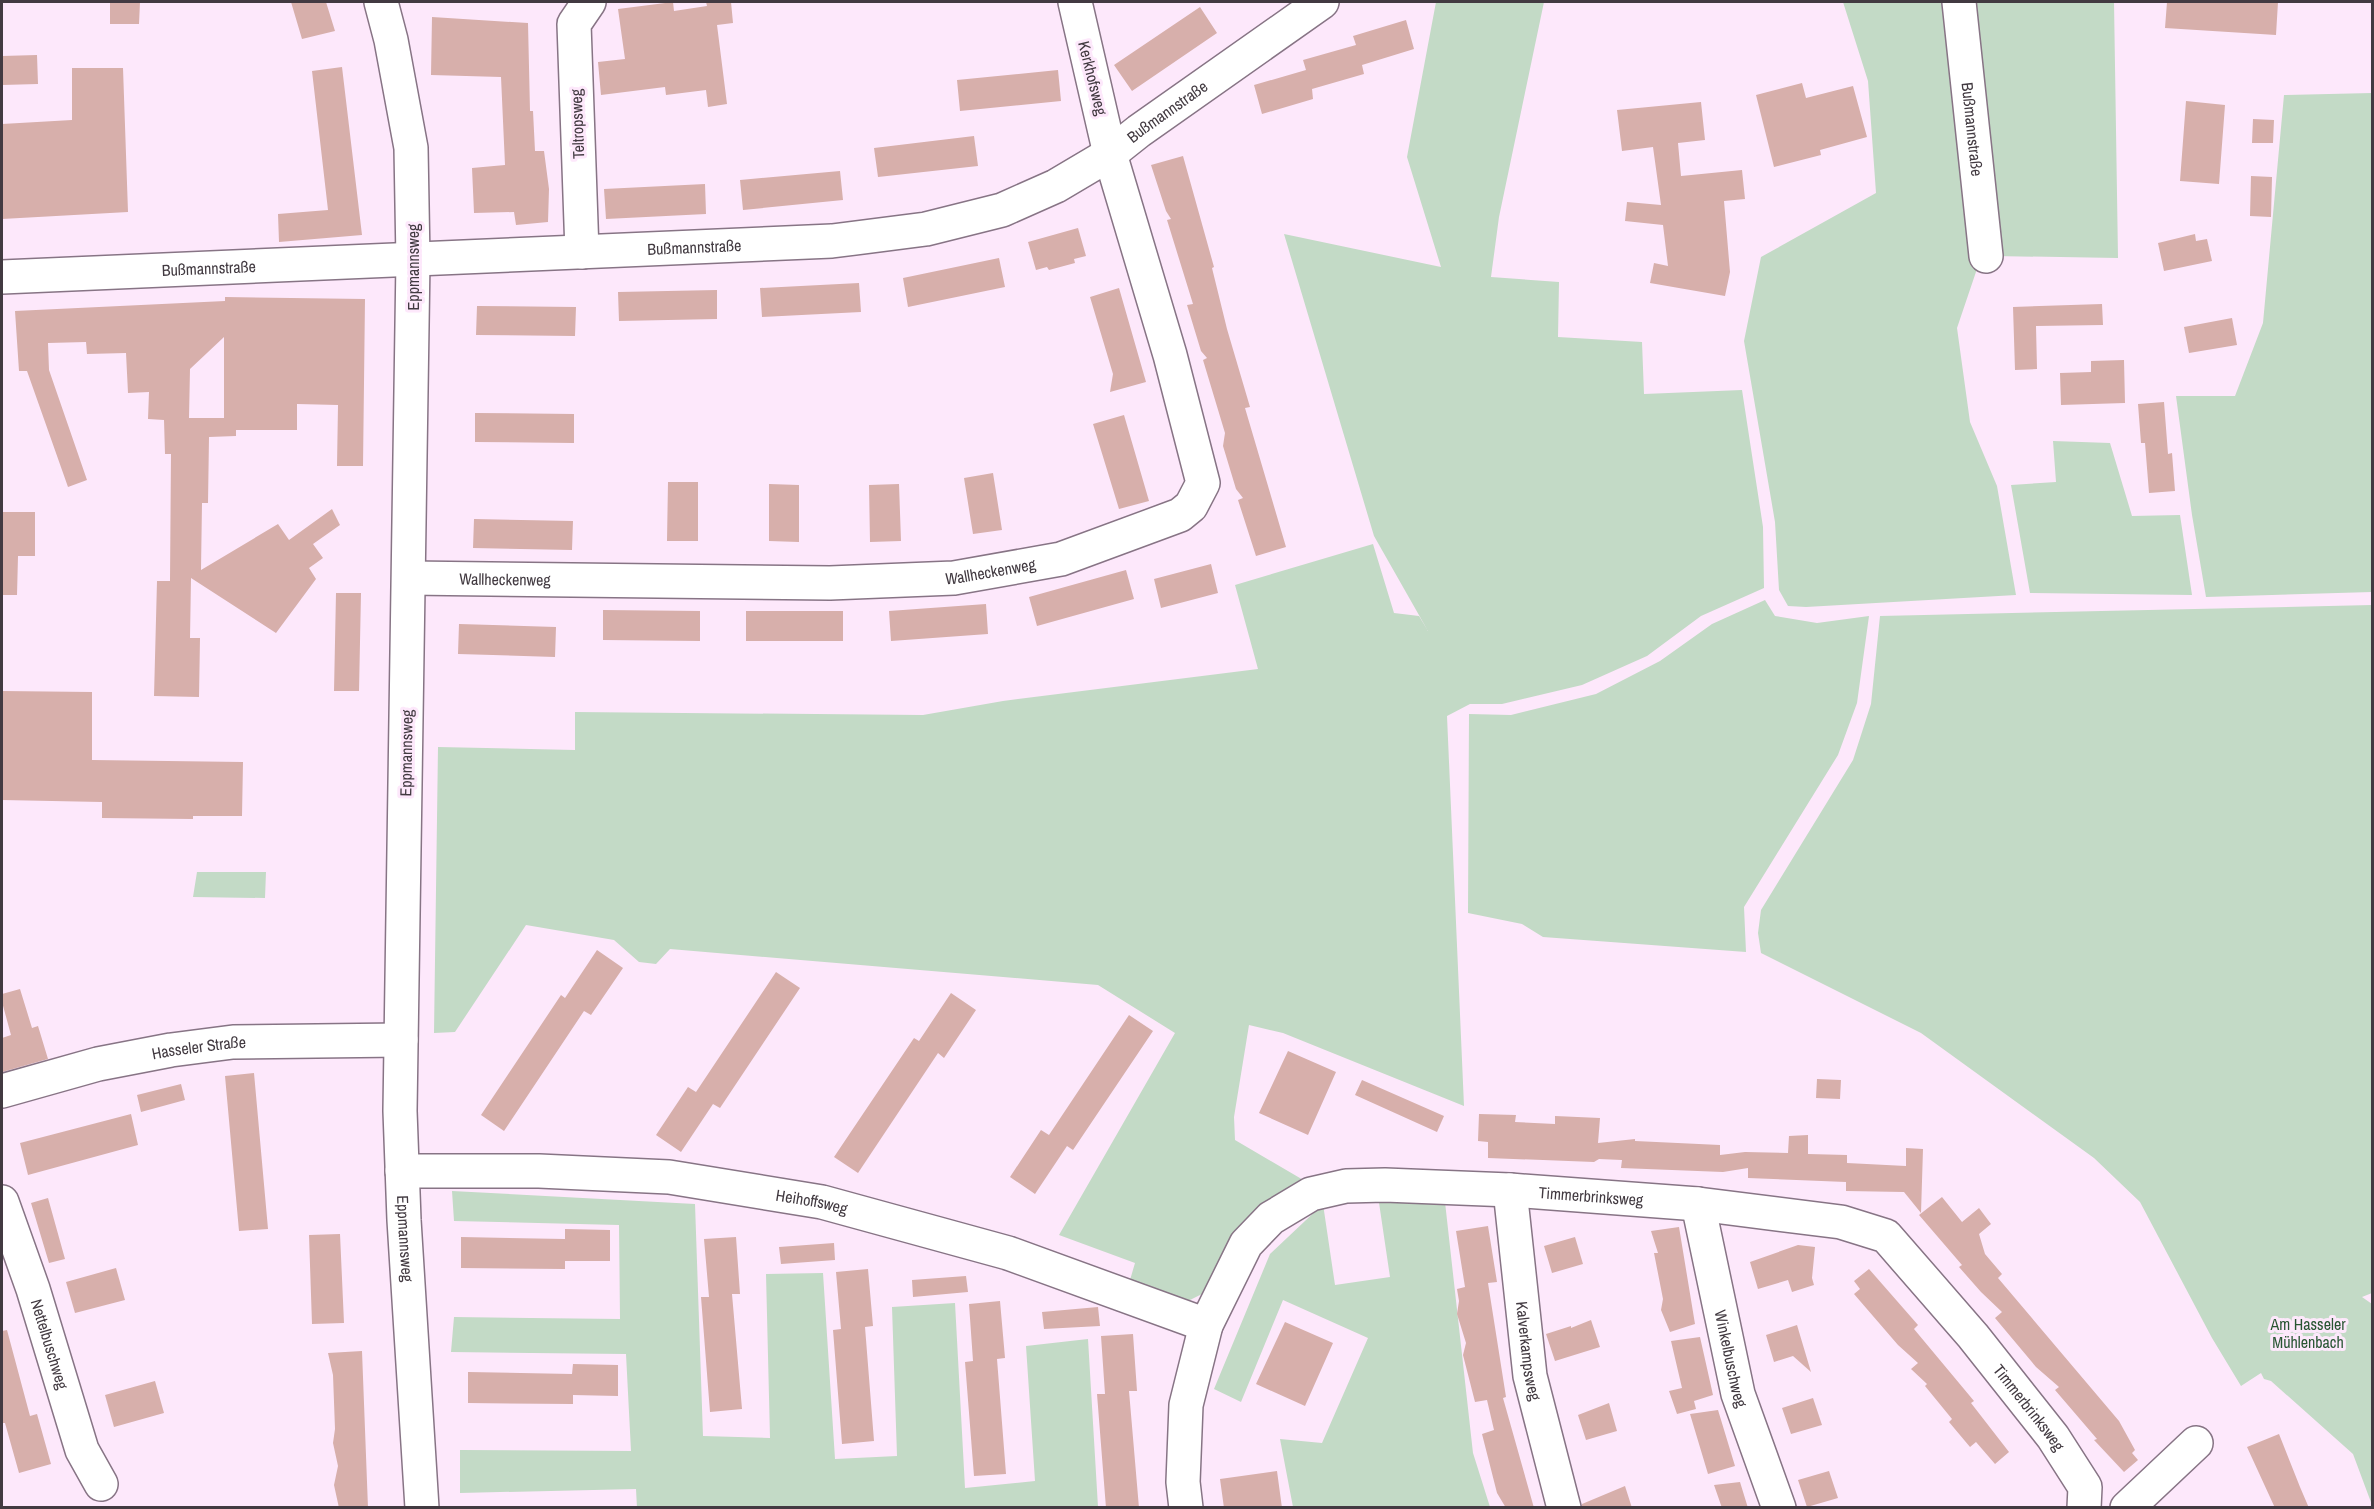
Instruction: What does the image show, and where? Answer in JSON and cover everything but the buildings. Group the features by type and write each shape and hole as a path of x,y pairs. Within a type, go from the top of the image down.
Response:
{"street":[{"name":"Eppmannsweg","path":"381,2 391,39 411,148 413,260 400,1040 402,1170 422,1508"},
{"name":"Teltropsweg","path":"582,252 574,24 589,2"},
{"name":"Kerkhofsweg","path":"1075,2 1110,154"},
{"name":"Bußmannstraße","path":"2,277 832,241 926,229 1002,210 1056,186 1110,154 1322,2"},
{"name":"Bußmannstraße","path":"1959,2 1986,256"},
{"name":"Wallheckenweg","path":"409,578 830,583 954,578 1061,559 1180,515 1191,506 1203,483 1170,355 1110,154"},
{"name":"Hasseler Straße","path":"2,1091 98,1064 171,1050 232,1042 400,1040"},
{"name":"Heihoffsweg","path":"402,1170 539,1171 669,1177 822,1202 1008,1253 1206,1325"},
{"name":"Timmerbrinksweg","path":"1186,1508 1183,1482 1186,1405 1206,1325 1246,1244 1271,1218 1311,1194 1346,1186 1385,1185 1510,1190 1698,1204 1841,1222 1886,1236 1973,1336 2053,1437 2085,1487 2084,1508"},
{"name":"Kalverkampsweg","path":"1510,1190 1530,1376 1564,1508"},
{"name":"Nettelbuschweg","path":"2,1202 33,1289 82,1450 101,1484"},
{"name":"Winkelbuschweg","path":"1698,1204 1738,1394 1779,1508"},
{"path":"2127,1508 2196,1443"}],"green space":[{"path":"1436,2 1544,2 1499,217 1491,277 1559,282 1558,337 1642,342 1644,394 1742,390 1763,527 1764,588 1701,616 1647,656 1582,685 1502,704 1470,704 1447,716 1464,1106 1283,1033 1249,1025 1234,1117 1235,1140 1305,1181 1206,1292 1186,1302 1130,1280 1135,1263 1059,1235 1175,1033 1098,985 670,949 656,964 639,962 614,940 526,925 455,1032 434,1033 438,747 575,750 575,712 923,715 1003,701 1258,669 1235,585 1373,544 1394,613 1419,616 1428,631 1374,536 1284,234 1441,267 1407,157"},
{"path":"1843,2 1947,2 1979,263 1957,328 1970,422 1997,486 2016,595 1806,607 1788,606 1779,590 1775,522 1744,341 1761,257 1876,193 1868,81"},
{"path":"1966,2 2114,2 2118,258 1994,256"},
{"path":"2372,93 2372,592 2206,597 2176,396 2235,396 2263,323 2284,95"},
{"path":"2053,441 2110,443 2132,516 2180,515 2192,595 2030,593 2011,485 2056,482"},
{"path":"1765,600 1775,616 1817,623 1869,616 1857,703 1838,755 1744,907 1746,952 1543,937 1522,924 1468,913 1469,714 1511,715 1596,694 1660,661 1712,624"},
{"name":"Am Hasseler Mühlenbach","path":"2372,605 2372,1293 2362,1297 2372,1304 2372,1505 2353,1454 2271,1381 2264,1379 2261,1373 2241,1386 2212,1338 2140,1202 2094,1158 1921,1033 1761,953 1758,933 1761,910 1853,760 1871,704 1880,616"},
{"path":"197,872 266,872 265,898 193,897"},
{"path":"452,1191 695,1204 703,1436 770,1438 766,1274 823,1273 835,1459 897,1456 892,1307 955,1303 965,1488 1035,1481 1026,1346 1088,1339 1098,1507 637,1508 636,1489 460,1493 460,1450 631,1451 626,1354 451,1352 454,1317 620,1319 619,1225 454,1221"},
{"path":"1378,1196 1445,1202 1473,1453 1490,1507 1293,1507 1280,1439 1322,1443 1368,1338 1283,1300 1241,1402 1214,1389 1270,1254 1323,1204 1335,1285 1390,1277"}]}
